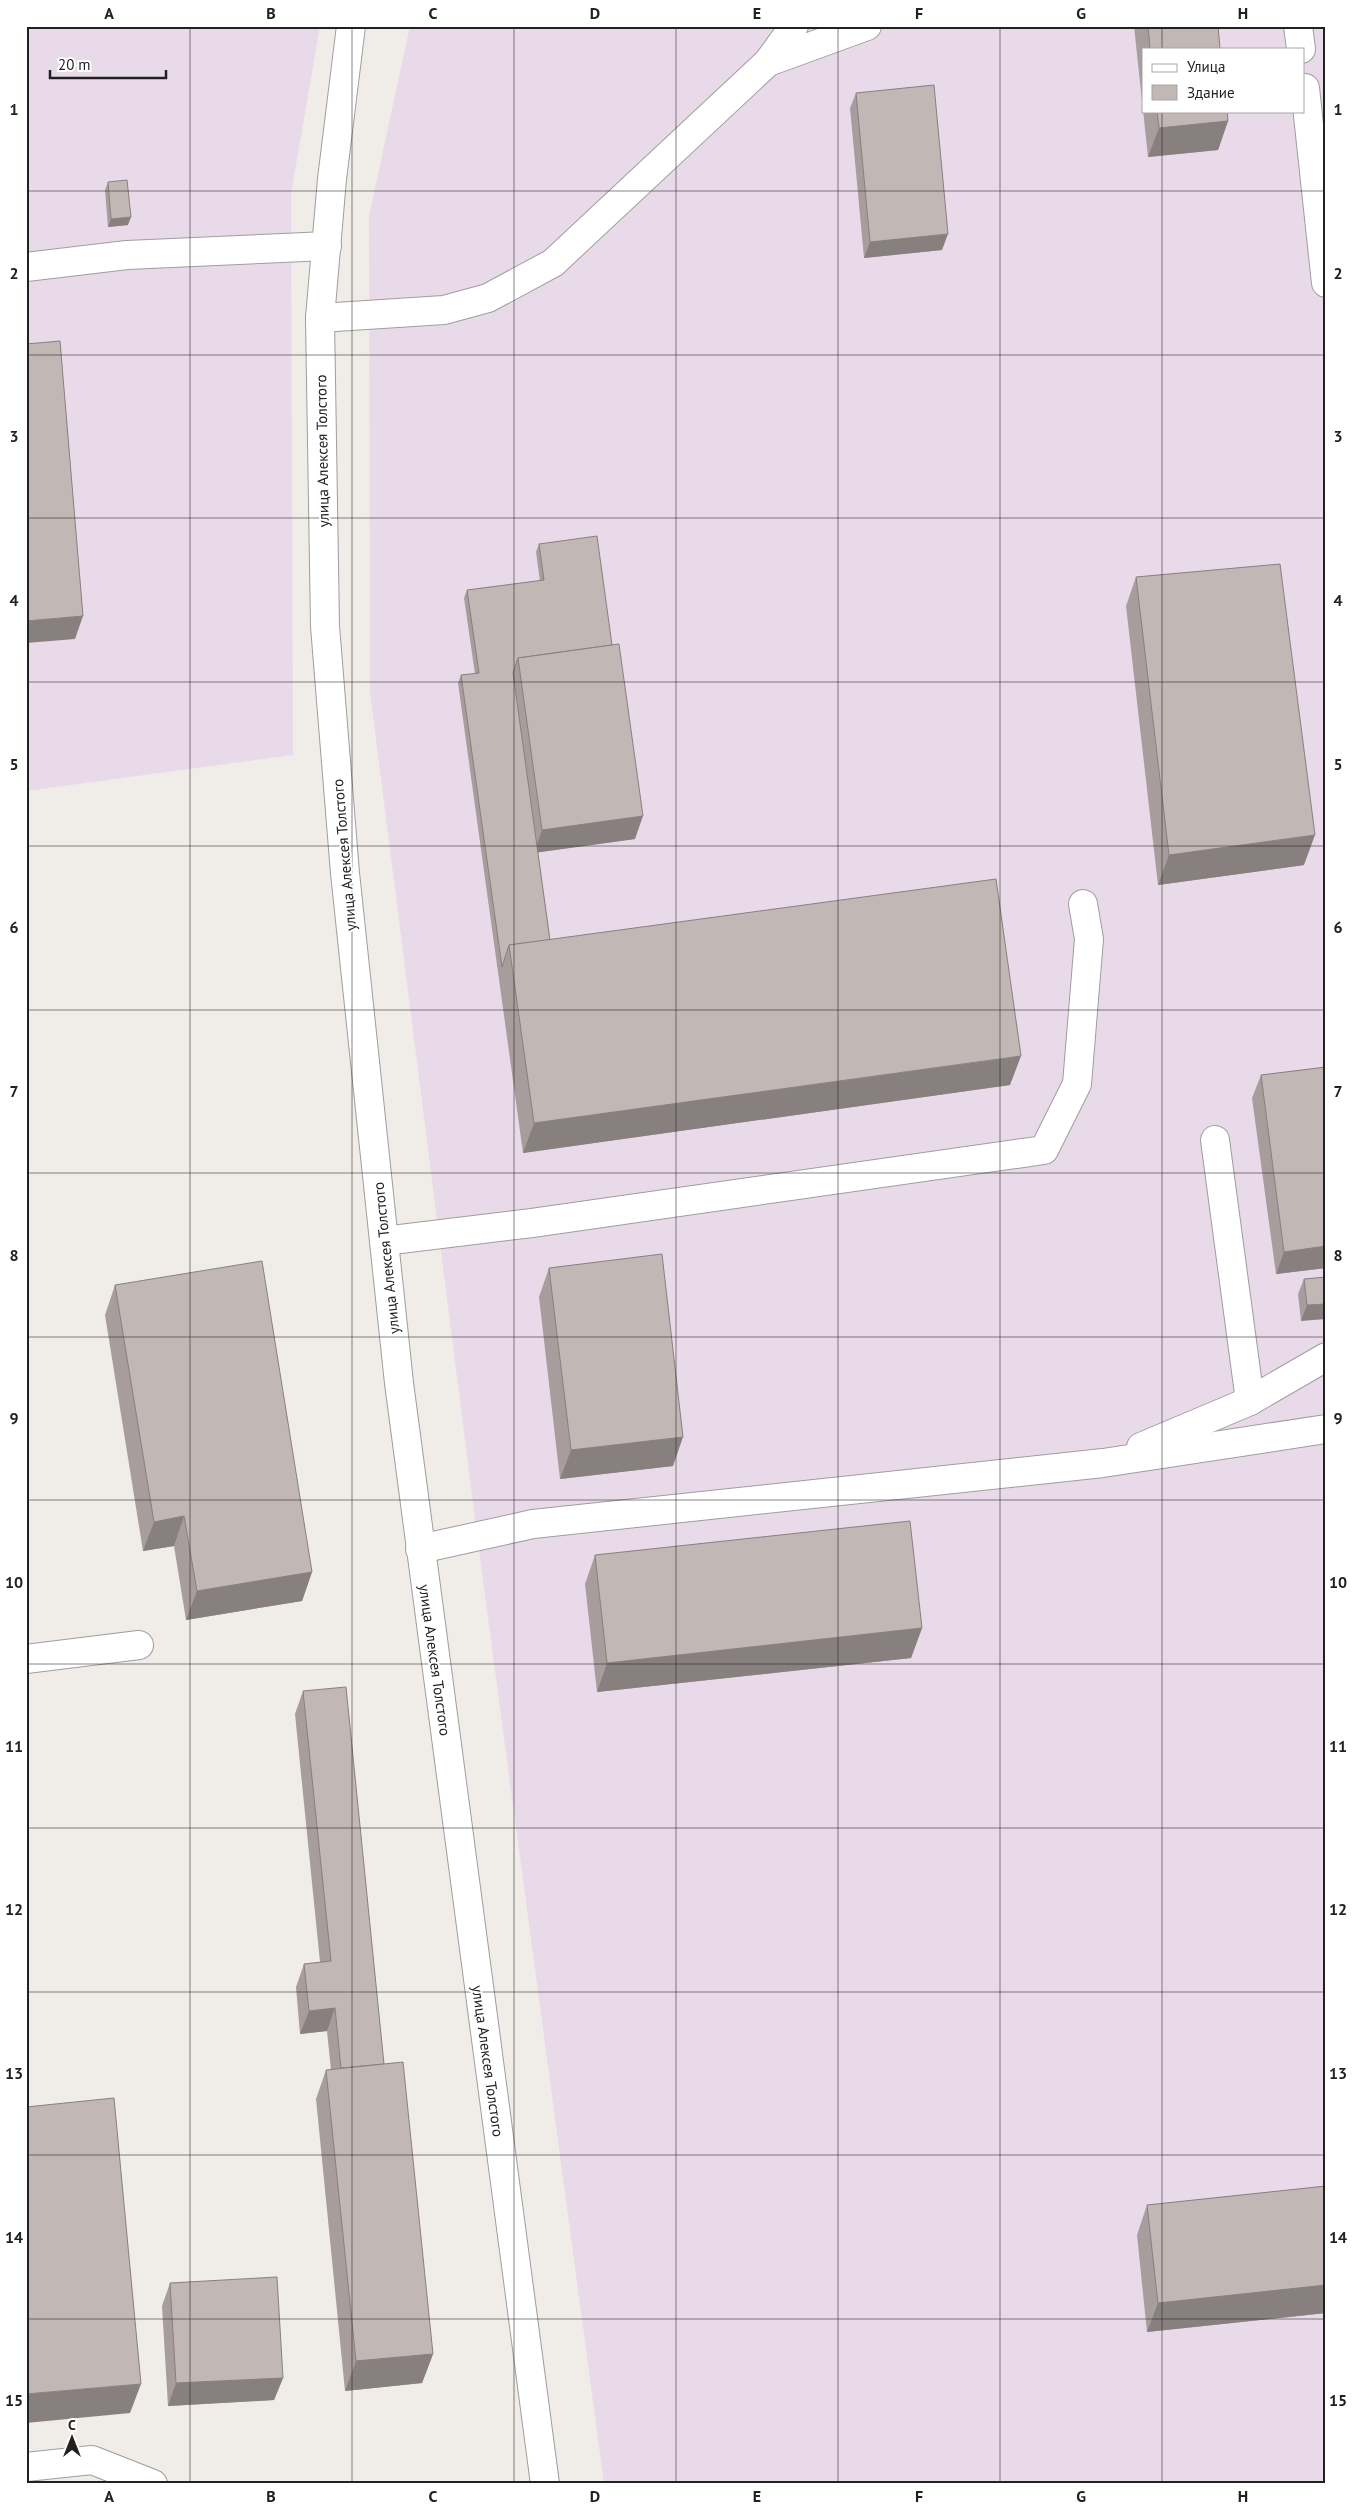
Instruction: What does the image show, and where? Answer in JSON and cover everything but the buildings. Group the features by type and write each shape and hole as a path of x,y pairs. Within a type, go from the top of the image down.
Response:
{"street":[{"name":"улица Алексея Толстого","path":"351,26 332,179 320,318 325,626 345,873 384,1241 420,1549 545,2484"},
{"path":"320,318 444,310 488,298 553,263 768,62 794,26"},
{"path":"768,62 867,26"},
{"path":"1298,26 1301,48"},
{"path":"1311,82 1326,283"},
{"path":"26,268 127,255 327,246"},
{"path":"384,1241 532,1223 1044,1150 1077,1084 1089,939 1083,904"},
{"path":"1215,1140 1250,1401"},
{"path":"1102,1464 1250,1401 1326,1358"},
{"path":"420,1549 533,1524 1102,1464 1326,1429"},
{"path":"26,1659 139,1645"},
{"path":"26,2467 92,2460 153,2484"}],"shaded area":[{"path":"26,26 320,26 291,194 293,755 26,791"},
{"path":"410,26 1326,26 1326,2484 604,2484 481,1566 370,692 369,216"}]}
